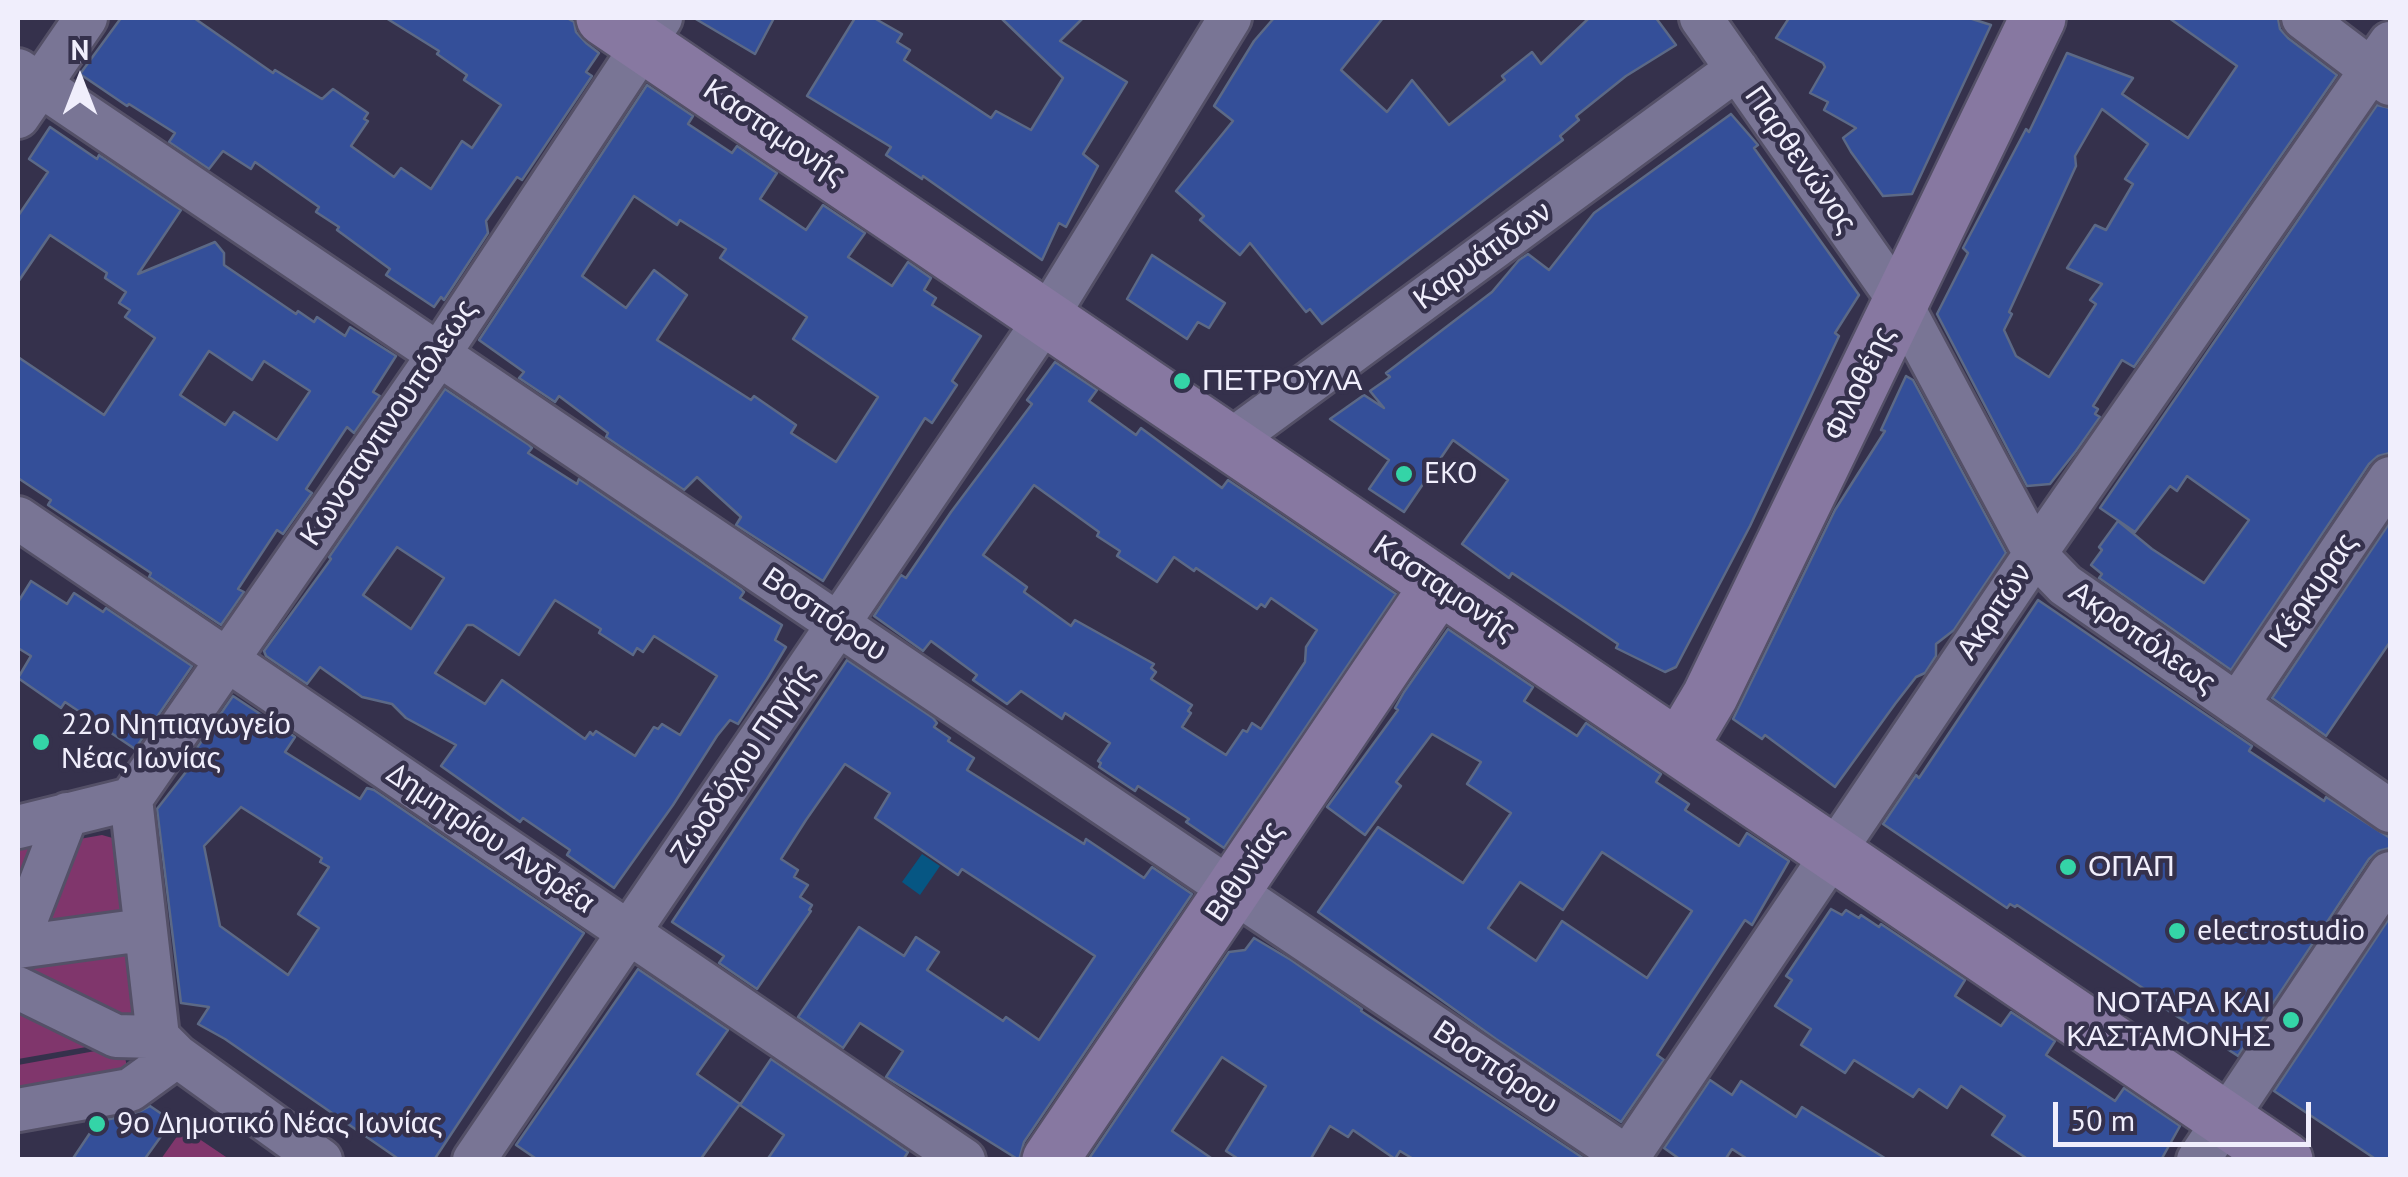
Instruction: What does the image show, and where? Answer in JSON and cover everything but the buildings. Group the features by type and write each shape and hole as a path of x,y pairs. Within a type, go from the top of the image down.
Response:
{"street":[{"path":"24,90 86,18"},
{"name":"Παρθενώνος","path":"1701,18 1900,302"},
{"name":"Φιλοθέης","path":"1679,748 1710,696 2038,18"},
{"path":"2303,18 2384,65"},
{"name":"Ζωοδόχου Πηγής","path":"481,1157 628,932 1046,318 1218,23"},
{"name":"Κασταμονής","path":"636,26 1046,318 1833,852 2212,1139 2285,1160"},
{"name":"Κωνσταντινουπόλεως","path":"131,799 438,354 636,26"},
{"name":"Ακριτών","path":"1628,1159 2035,554 2384,65"},
{"name":"Καρυάτιδων","path":"1228,442 1737,69"},
{"name":"Βοσπόρου","path":"24,90 438,354 1628,1159"},
{"name":"Ακροπόλεως","path":"1900,302 2035,554 2065,585 2390,811"},
{"name":"Κέρκυρας","path":"2237,705 2390,478"},
{"name":"Δημητρίου Ανδρέα","path":"18,518 964,1160"},
{"name":"Βιθυνίας","path":"1050,1160 1438,585"},
{"path":"18,827 131,799 143,930 167,1046"},
{"path":"66,814 18,944 143,930"},
{"path":"2212,1139 2390,872"},
{"path":"18,988 116,1036 167,1046 321,1160"},
{"path":"18,1110 130,1090 167,1046"}],"shaded area":[{"path":"102,835 116,839 139,1007 131,1024 115,1042 18,1059 18,850"},
{"path":"123,1046 130,1084 18,1105 18,1065"},
{"path":"183,1128 229,1159 161,1159"}],"water":[{"path":"922,854 940,866 920,895 902,882"}],"place":[{"name":"ΠΕΤΡΟΥΛΑ","path":"1182,381"},
{"name":"EKO","path":"1404,474"},
{"name":"22ο Νηπιαγωγείο Νέας Ιωνίας","path":"41,742"},
{"name":"ΟΠΑΠ","path":"2068,867"},
{"name":"electrostudio","path":"2177,931"},
{"name":"ΝΟΤΑΡΑ ΚΑΙ ΚΑΣΤΑΜΟΝΗΣ","path":"2291,1020"},
{"name":"9ο Δημοτικό Νέας Ιωνίας","path":"97,1124"}]}
